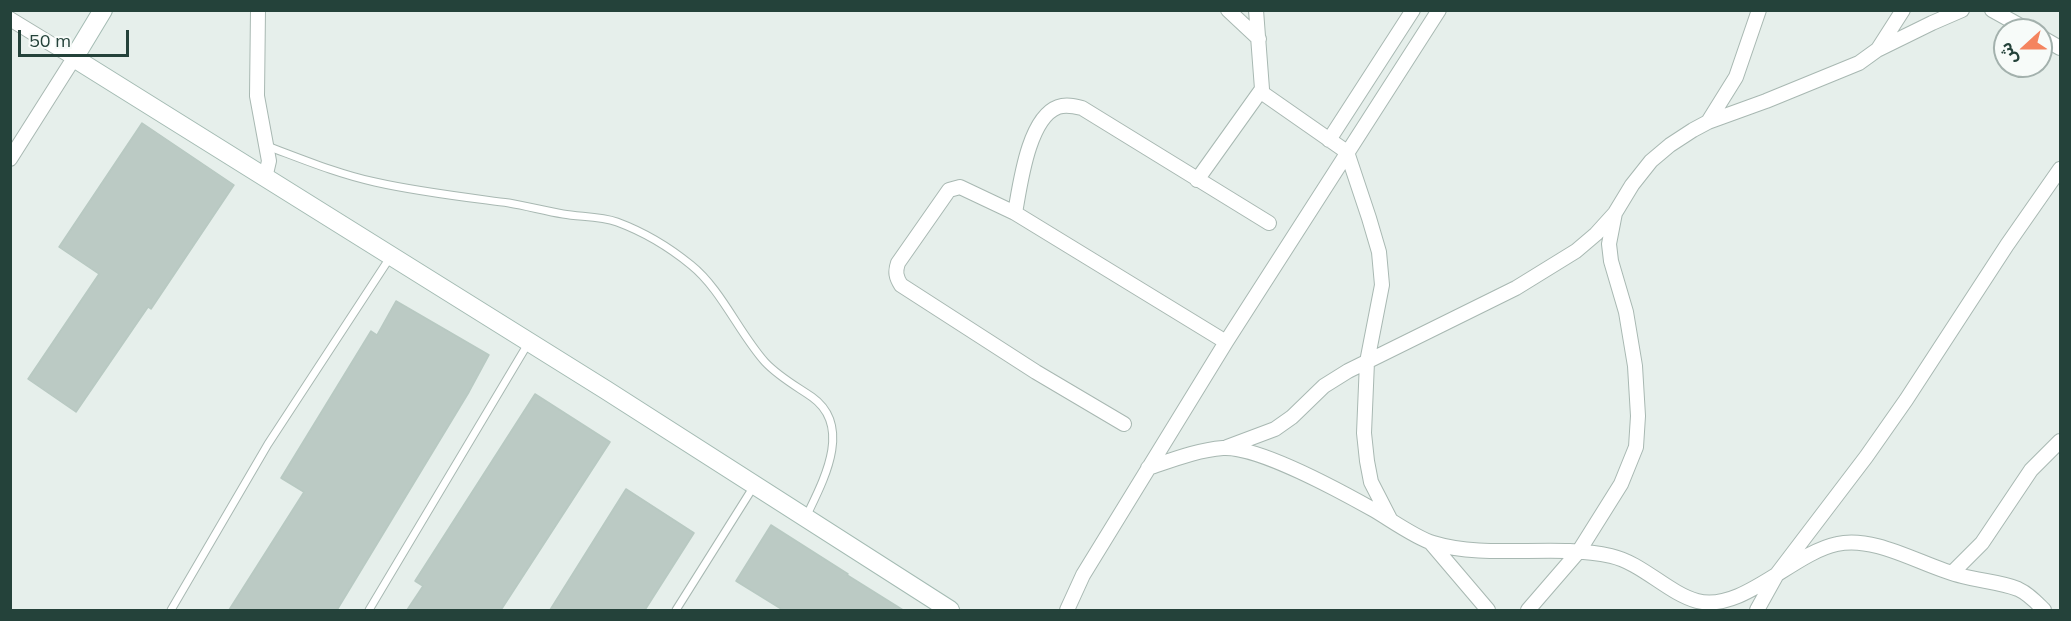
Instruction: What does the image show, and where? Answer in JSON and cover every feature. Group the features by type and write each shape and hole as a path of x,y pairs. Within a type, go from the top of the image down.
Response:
{"main road":[{"path":"104,10 74,58 529,342 950,610"}],"street":[{"path":"258,10 257,96 269,161 266,178"},
{"path":"1228,10 1259,39"},
{"path":"1197,180 1261,92 1263,84 1256,10"},
{"path":"1329,140 1413,10"},
{"path":"1066,610 1083,575 1226,342 1439,10"},
{"path":"1708,122 1736,77 1760,10"},
{"path":"1148,468 1194,453 1223,448 1275,429 1292,417 1324,386 1366,362 1516,288 1576,251 1596,234 1651,161 1670,145 1708,122 1766,101 1868,58 1877,50 1903,10"},
{"path":"1877,50 1962,10"},
{"path":"1992,10 2006,18"},
{"path":"10,19 74,58 10,159"},
{"path":"1261,92 1347,152 1376,241 1382,285 1366,362 1364,433 1371,482 1390,520"},
{"path":"1015,213 1024,162 1041,122 1059,107 1070,106 1082,108 1269,223"},
{"path":"1757,610 1777,574 1866,457 1906,400 2007,245 2061,169"},
{"path":"1124,423 1036,372 901,285 897,278 898,263 949,190 960,187 1015,213 1226,342"},
{"path":"1527,610 1578,552 1621,484 1636,447 1638,416 1635,366 1626,312 1611,261 1609,244 1614,213"},
{"path":"1952,573 1982,543 2031,470 2061,441"},
{"path":"1223,448 1266,458 1345,494 1431,543 1458,549 1578,552 1612,556 1628,562 1696,601 1716,602 1741,595 1822,548 1839,543 1855,542 1875,545 1952,573 2017,589 2031,596 2044,610"},
{"path":"1431,543 1488,610"}],"lane":[{"path":"267,146 374,182 614,221 646,234 670,249 693,266 709,283 740,330 774,371 813,398 825,410 831,426 833,441 829,463 805,518"},
{"path":"171,610 268,444 391,256"},
{"path":"369,610 529,342"},
{"path":"676,610 754,485"}],"building":[{"path":"142,123 234,185 151,309 148,307 76,412 28,379 99,274 59,247"},
{"path":"396,301 489,355 337,610 229,610 304,492 281,478 371,331 377,335"},
{"path":"535,394 610,442 501,610 407,610 423,586 415,581"},
{"path":"626,489 694,533 645,610 550,610"},
{"path":"771,525 903,610 783,610 736,581"}]}
